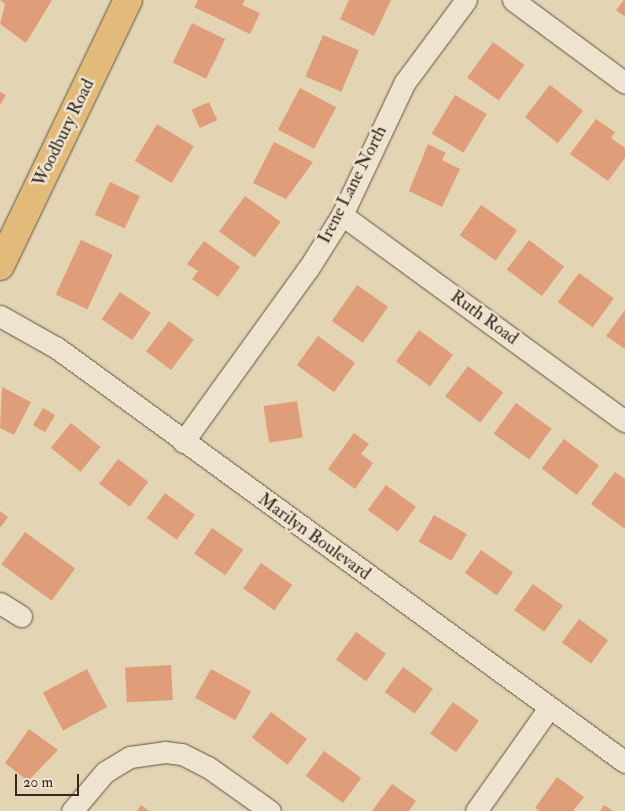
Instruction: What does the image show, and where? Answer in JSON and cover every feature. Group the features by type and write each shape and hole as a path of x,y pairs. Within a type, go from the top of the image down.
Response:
{"main road":[{"name":"Woodbury Road","path":"0,266 128,0"}],"street":[{"name":"Irene Lane North","path":"183,442 342,216 405,82 466,0"},
{"path":"513,0 625,83"},
{"name":"Ruth Road","path":"342,216 625,421"},
{"name":"Marilyn Boulevard","path":"0,316 57,348 183,442 625,762"},
{"path":"0,603 21,616"},
{"path":"476,811 549,708"},
{"path":"72,811 105,772 130,757 165,752 208,767 270,811"}],"building":[{"path":"0,0 52,0 26,43 0,24 5,4"},
{"path":"198,0 245,0 242,5 260,13 250,34 194,7"},
{"path":"349,0 391,0 374,36 340,19"},
{"path":"625,0 625,17 616,10"},
{"path":"192,23 225,39 206,79 173,63"},
{"path":"323,35 359,50 341,92 305,76"},
{"path":"493,42 525,65 499,101 467,78"},
{"path":"550,85 583,111 558,143 525,117"},
{"path":"300,88 336,107 314,149 278,129"},
{"path":"0,92 6,95 0,105"},
{"path":"455,95 487,114 464,153 432,134"},
{"path":"209,102 217,120 200,128 192,110"},
{"path":"596,119 615,132 611,138 625,148 625,158 608,181 570,154"},
{"path":"157,124 194,146 172,183 135,161"},
{"path":"274,142 313,162 286,199 253,183"},
{"path":"428,144 446,153 442,160 460,169 442,207 409,191"},
{"path":"110,182 140,196 125,229 95,215"},
{"path":"245,196 281,222 255,257 219,232"},
{"path":"481,205 517,230 496,261 460,235"},
{"path":"81,240 113,255 87,309 56,294"},
{"path":"529,240 564,266 542,296 507,270"},
{"path":"204,241 240,267 218,297 192,279 198,271 187,264"},
{"path":"579,273 614,298 593,327 558,302"},
{"path":"357,285 388,307 363,343 332,321"},
{"path":"120,292 151,313 132,340 102,319"},
{"path":"625,310 625,349 606,336"},
{"path":"169,321 194,340 171,370 146,351"},
{"path":"419,330 453,355 430,386 396,362"},
{"path":"318,336 355,363 334,392 297,365"},
{"path":"468,366 503,392 480,423 445,396"},
{"path":"2,387 31,402 14,435 0,428"},
{"path":"297,401 303,438 269,443 263,406"},
{"path":"516,403 552,429 529,460 494,434"},
{"path":"43,408 55,415 45,432 33,425"},
{"path":"71,423 101,447 80,472 51,448"},
{"path":"354,433 369,444 361,454 373,463 355,489 328,469"},
{"path":"564,439 599,465 577,495 542,469"},
{"path":"118,459 148,482 130,507 99,484"},
{"path":"615,472 625,479 625,529 591,504"},
{"path":"386,485 416,507 398,532 368,510"},
{"path":"165,493 195,515 177,540 147,518"},
{"path":"0,511 8,517 0,528"},
{"path":"434,515 467,534 451,561 418,542"},
{"path":"212,528 243,550 225,575 194,553"},
{"path":"25,532 75,568 52,601 1,564"},
{"path":"481,550 513,572 497,595 465,573"},
{"path":"261,563 292,585 274,610 243,588"},
{"path":"533,584 563,606 544,632 514,610"},
{"path":"579,619 608,640 591,664 562,642"},
{"path":"356,632 386,654 366,681 336,660"},
{"path":"171,665 173,700 127,702 125,667"},
{"path":"403,667 433,689 415,714 385,692"},
{"path":"87,669 107,707 63,730 43,692"},
{"path":"211,669 251,691 235,720 195,698"},
{"path":"453,702 479,721 456,752 430,734"},
{"path":"271,712 307,739 288,765 252,738"},
{"path":"29,729 58,750 28,781 5,763"},
{"path":"324,751 361,778 343,803 306,776"},
{"path":"557,777 584,797 573,811 540,811 535,808"},
{"path":"392,784 416,801 409,811 372,811"},
{"path":"141,805 149,811 137,811"},
{"path":"604,805 613,811 600,811"}]}
